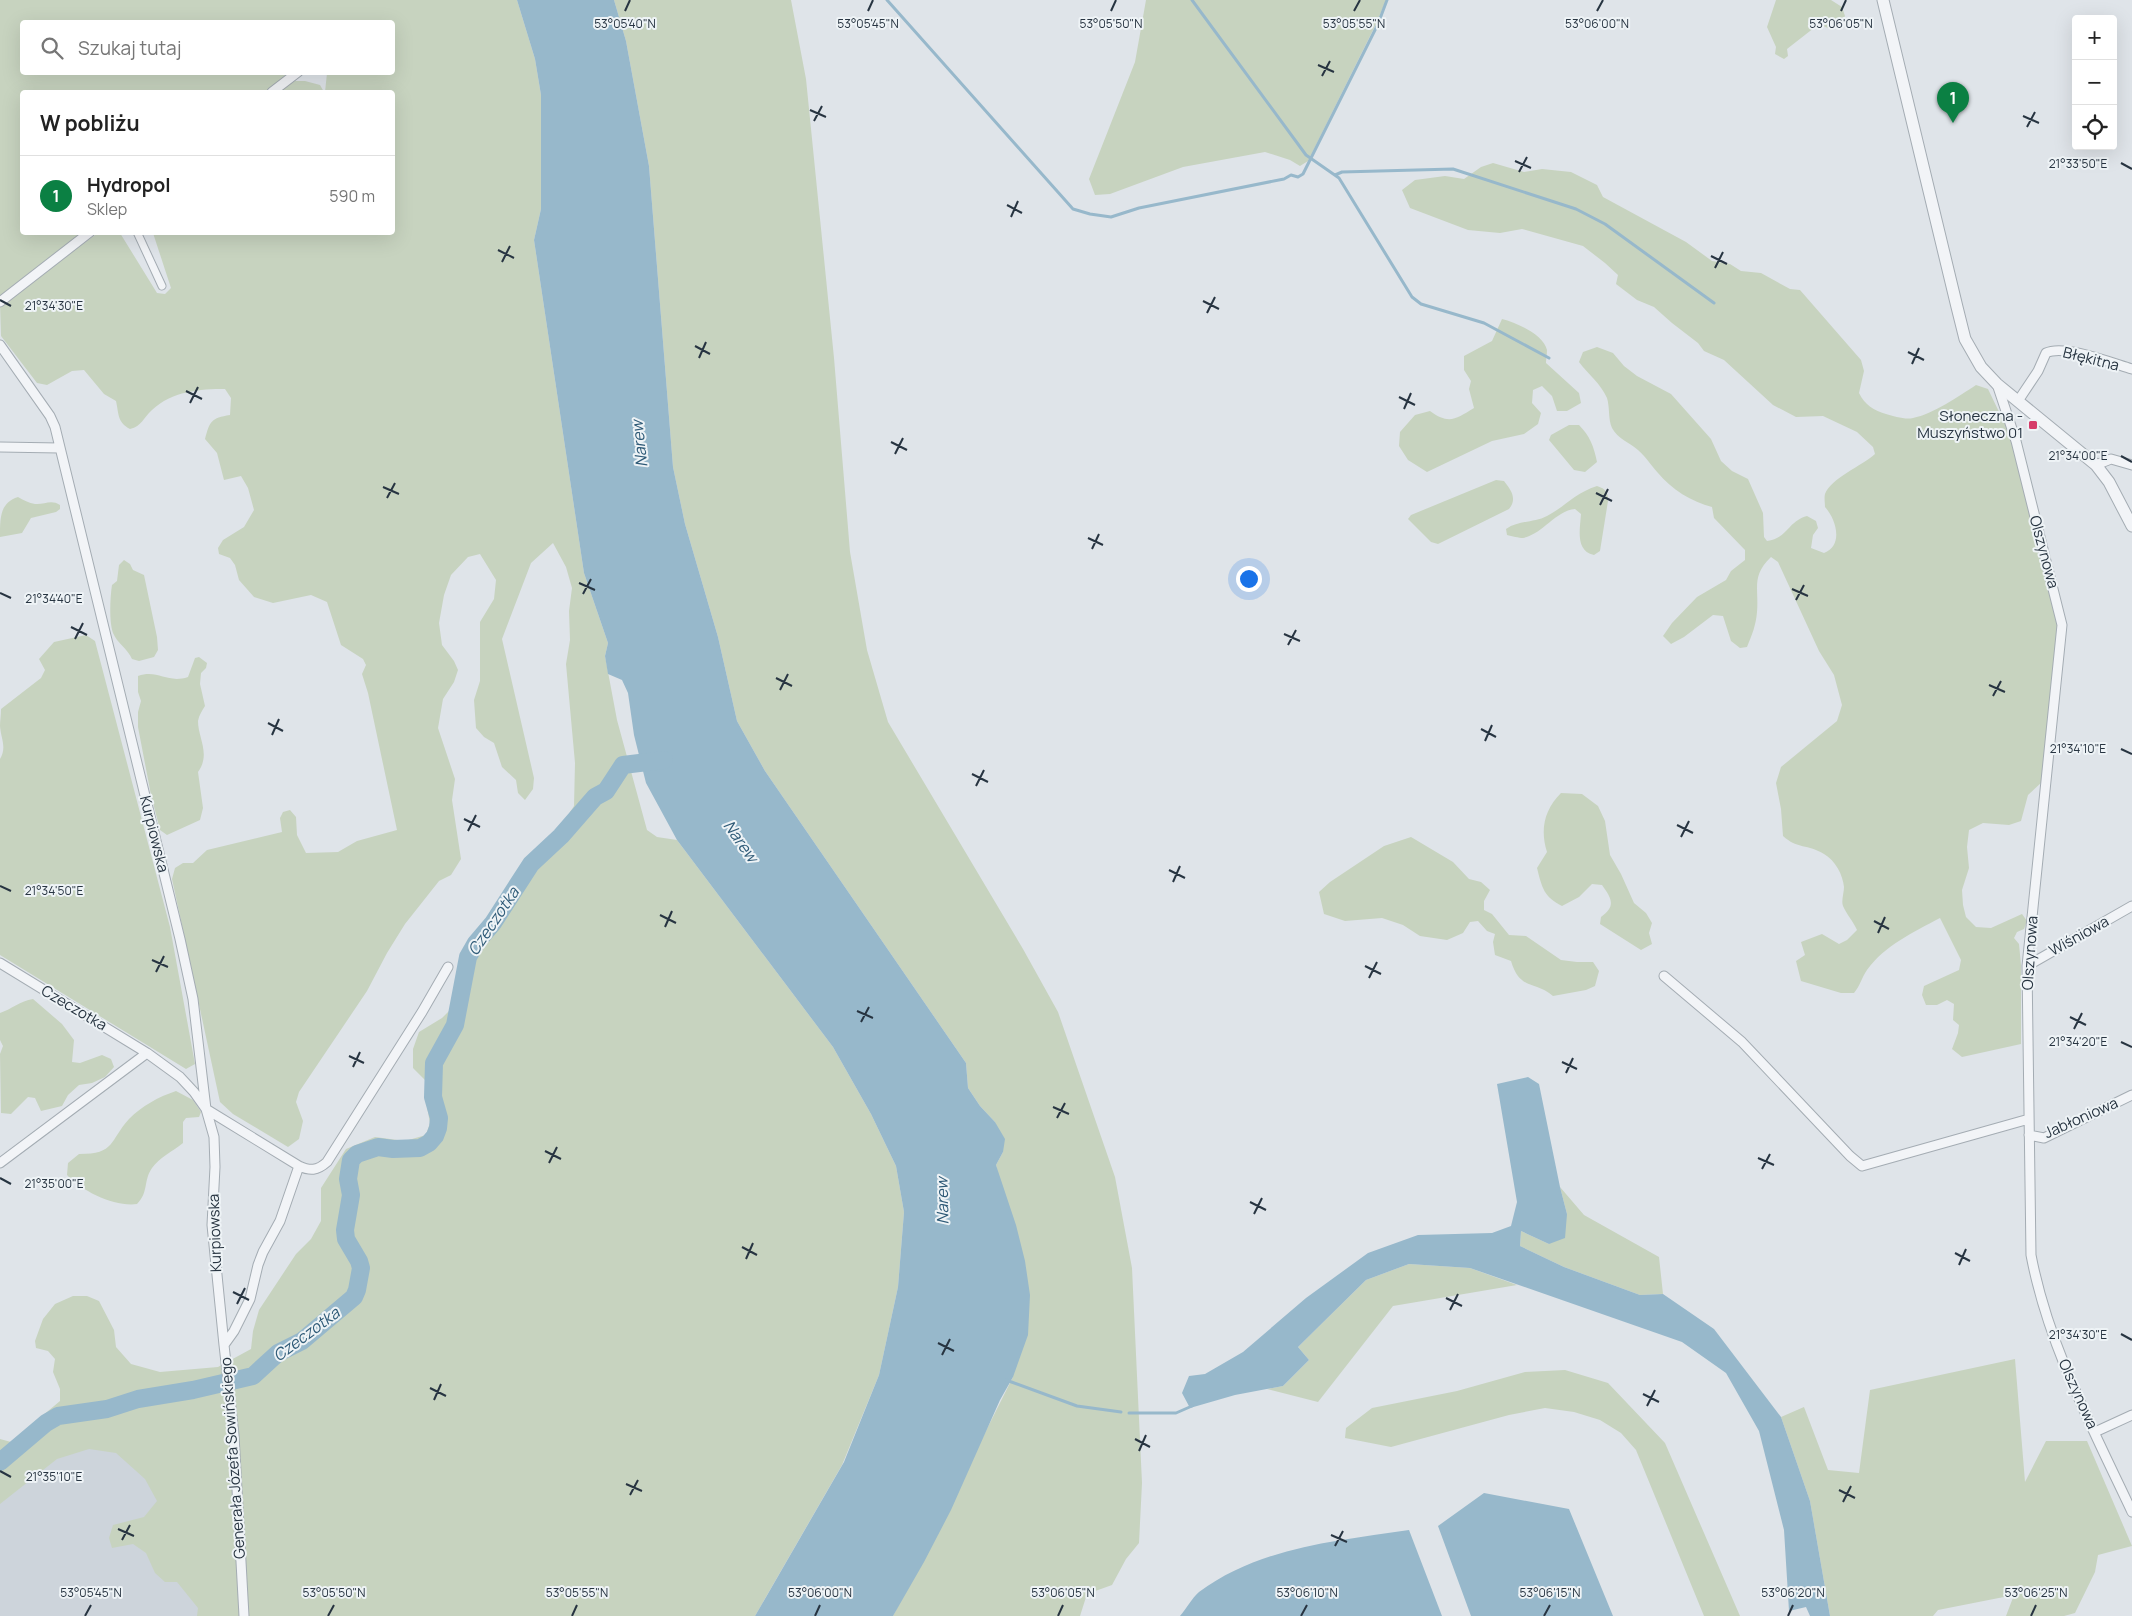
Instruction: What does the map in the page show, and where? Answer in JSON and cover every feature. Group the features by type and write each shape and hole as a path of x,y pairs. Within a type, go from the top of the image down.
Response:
{"street":[{"path":"1883,0 1898,55 1925,179 1966,339 1981,367 1997,384 2096,465 2119,499 2132,526"},
{"path":"275,90 294,75"},
{"path":"0,302 86,235"},
{"path":"138,235 162,286"},
{"name":"Kurpiowska","path":"0,345 50,416 180,939 194,1008 206,1109 214,1137 215,1167 212,1224 224,1345"},
{"name":"Błękitna","path":"2018,401 2038,372 2046,352 2052,350 2075,352 2132,369"},
{"name":"Olszynowa","path":"1997,384 2016,441 2062,625 2027,966 2031,1255 2037,1288 2051,1330 2132,1512"},
{"path":"0,447 59,448"},
{"path":"2096,465 2111,459 2132,465"},
{"name":"Wiśniowa","path":"2027,966 2132,906"},
{"name":"Czeczotka","path":"0,963 147,1052 180,1077 206,1109 299,1166"},
{"path":"299,1166 309,1170 322,1167 327,1162 422,1012 448,967"},
{"path":"1664,976 1742,1042 1850,1156 1862,1166 2029,1119"},
{"path":"0,1163 147,1052"},
{"name":"Jabłoniowa","path":"2029,1135 2044,1138 2132,1095"},
{"name":"Generała Józefa Sowińskiego","path":"244,1616 234,1435 224,1345 234,1332 250,1299 263,1252 280,1221 299,1166"},
{"path":"2095,1432 2132,1415"}],"shaded area":[{"path":"62,1443 217,1446 236,1616 0,1616 0,1494"}],"green space":[{"path":"0,0 517,0 535,59 541,95 541,209 534,240 584,573 608,643 605,656 617,720 647,830 657,837 677,840 833,1047 871,1114 896,1166 904,1212 898,1287 879,1375 842,1465 755,1616 197,1616 198,1608 177,1582 165,1582 155,1573 146,1553 133,1544 112,1548 109,1538 113,1525 144,1517 157,1501 145,1479 116,1453 89,1449 57,1459 0,1504 0,1439 11,1442 60,1401 60,1389 53,1372 55,1359 48,1351 36,1348 35,1341 43,1319 55,1304 73,1296 87,1296 99,1301 114,1330 116,1347 131,1364 160,1372 218,1367 251,1349 253,1331 259,1310 296,1254 311,1239 321,1221 321,1188 346,1149 375,1137 405,1141 426,1135 430,1123 425,1096 425,1080 413,1068 413,1049 419,1032 442,1018 454,1006 464,949 514,884 521,866 563,823 574,806 575,763 566,664 570,640 569,611 572,588 566,567 553,543 531,563 502,639 534,778 533,789 525,800 518,793 516,780 502,767 494,743 484,737 476,728 474,700 480,681 480,622 494,599 496,580 480,554 468,557 451,575 444,595 439,623 442,645 458,670 454,682 443,699 438,728 455,779 452,800 461,859 451,875 439,881 405,924 367,991 299,1092 296,1102 303,1121 299,1139 288,1147 233,1114 220,1102 172,879 175,868 183,863 193,863 207,850 282,832 280,818 283,812 290,810 296,817 297,835 306,853 338,852 357,841 397,830 368,693 362,674 366,665 363,659 341,645 327,602 311,595 273,603 254,597 239,580 235,565 230,558 219,554 218,548 223,540 244,527 254,510 248,488 241,476 224,480 217,453 205,439 212,421 219,417 230,415 231,398 225,389 187,392 177,395 160,404 137,426 130,429 123,423 118,414 116,401 104,394 84,370 72,371 47,385 37,383 1,336 0,304 95,235 121,235 157,293 165,294 171,288 154,235 395,235 395,90 325,90 327,75 395,75 395,20 20,20 20,75 289,75 269,90 20,90 20,235 81,235 0,297"},
{"path":"614,0 791,0 806,79 834,358 850,552 867,650 888,722 1023,949 1058,1012 1115,1177 1132,1268 1142,1483 1139,1543 1126,1559 1112,1585 1087,1594 1080,1616 893,1616 1013,1377 999,1177 996,1165 1003,1152 995,1122 980,1106 968,1088 966,1063 765,771 737,721 718,637 685,524 673,467 649,166 626,41"},
{"path":"1146,0 1386,0 1308,161 1300,166 1290,160 1265,152 1183,167 1110,194 1095,195 1089,179 1135,62"},
{"path":"1776,0 1831,0 1842,7 1845,16 1839,26 1832,30 1819,24 1787,49 1788,56 1784,59 1775,54 1776,47 1767,27"},
{"path":"295,81 305,81 320,85 323,90 281,90"},
{"path":"1493,163 1524,172 1542,169 1571,172 1597,185 1603,197 1686,242 1712,261 1730,264 1741,271 1761,273 1790,289 1800,290 1861,360 1864,371 1859,393 1867,404 1877,411 1900,418 1913,418 1937,409 1976,385 1988,389 2014,443 2033,527 2057,614 2059,632 2042,782 2028,795 2021,821 2009,825 1983,823 1969,830 1967,847 1969,868 1962,890 1966,917 1976,927 1991,928 2022,914 2027,921 2024,929 2017,932 2014,938 2019,944 2021,965 2021,1044 1962,1057 1952,1049 1959,1025 1953,1020 1954,1004 1947,1000 1937,1005 1926,1005 1922,995 1924,986 1959,970 1961,960 1940,918 1900,940 1882,953 1867,970 1854,993 1841,993 1801,981 1796,961 1805,955 1801,942 1822,934 1839,944 1847,940 1857,930 1843,906 1844,887 1835,864 1818,851 1793,843 1783,836 1781,809 1776,783 1781,767 1837,721 1842,705 1834,675 1819,651 1778,562 1771,557 1758,576 1754,630 1747,647 1740,648 1731,641 1723,616 1713,615 1684,637 1671,644 1663,636 1672,623 1697,597 1726,580 1731,571 1745,560 1745,550 1714,518 1712,507 1682,494 1663,479 1635,447 1614,432 1609,417 1607,398 1579,362 1583,352 1597,347 1613,353 1624,366 1637,376 1671,394 1711,439 1721,461 1732,471 1748,479 1763,513 1764,537 1767,541 1779,537 1801,518 1807,516 1816,521 1818,528 1813,535 1811,548 1824,553 1830,549 1834,544 1836,532 1832,518 1825,507 1825,494 1828,488 1840,477 1875,454 1873,447 1857,432 1823,416 1796,417 1773,405 1724,360 1704,351 1698,343 1654,307 1637,300 1616,284 1618,275 1583,246 1522,229 1500,233 1468,230 1410,208 1402,190 1415,180 1445,176 1464,179 1481,167"},
{"path":"1502,319 1522,326 1535,334 1545,344 1547,350 1546,363 1579,393 1581,403 1567,411 1557,411 1552,396 1542,386 1533,390 1532,403 1541,413 1538,424 1524,434 1492,441 1427,472 1408,460 1399,446 1400,432 1415,415 1430,411 1442,418 1452,419 1474,408 1469,389 1471,381 1464,370 1464,356 1492,341"},
{"path":"1569,425 1579,425 1586,433 1593,447 1597,462 1585,472 1574,470 1549,440 1551,435"},
{"path":"1496,480 1504,481 1511,492 1513,502 1509,509 1438,544 1431,542 1408,519 1411,515"},
{"path":"1597,486 1606,491 1608,501 1600,551 1594,555 1588,553 1581,544 1581,514 1575,509 1561,514 1530,536 1523,538 1507,535 1506,529 1511,526 1547,516 1583,492"},
{"path":"18,497 35,504 57,503 60,505 60,509 56,512 31,518 22,533 0,537 0,523 4,507"},
{"path":"124,560 130,564 133,570 144,575 157,637 158,650 154,657 139,661 132,659 117,640 111,623 110,603 112,585 117,581 119,565"},
{"path":"86,635 95,641 170,927 195,1064 186,1069 0,955 0,759 3,751 0,726 1,709 41,678 45,670 39,659 54,642"},
{"path":"199,657 207,663 206,668 201,673 200,684 205,706 198,721 204,752 202,765 198,772 203,808 200,820 167,835 160,830 138,727 138,712 141,701 138,692 138,676 151,674 174,679 188,677 195,658"},
{"path":"1561,793 1582,794 1598,806 1605,821 1610,855 1634,903 1646,913 1652,923 1649,933 1652,944 1641,950 1600,924 1601,917 1611,906 1610,898 1602,885 1592,884 1579,897 1562,906 1547,895 1540,881 1537,868 1547,852 1544,828 1547,813"},
{"path":"1411,837 1453,862 1469,879 1481,882 1490,890 1484,901 1484,910 1492,914 1509,935 1526,936 1561,960 1593,962 1599,971 1595,986 1586,990 1553,996 1540,988 1528,984 1519,977 1511,961 1495,955 1493,942 1495,934 1487,931 1478,921 1470,922 1463,933 1447,940 1420,936 1403,925 1382,918 1345,921 1324,914 1319,892 1330,882 1384,846"},
{"path":"33,999 62,1024 74,1040 72,1062 80,1063 102,1055 111,1059 114,1067 105,1077 92,1083 79,1085 68,1095 62,1106 41,1111 35,1098 28,1097 11,1114 1,1113 0,1054 3,1046 0,1040 0,1013 24,1001"},
{"path":"176,1091 193,1100 201,1112 199,1117 186,1118 183,1122 183,1143 155,1164 149,1173 141,1200 137,1204 109,1201 90,1192 67,1175 68,1163 79,1154 100,1152 106,1149 134,1114 151,1102"},
{"path":"1560,1187 1584,1215 1659,1257 1663,1294 1640,1295 1564,1267 1520,1246 1521,1231 1549,1244 1567,1214"},
{"path":"1409,1264 1470,1268 1517,1285 1393,1306 1318,1402 1267,1389 1283,1386 1309,1360 1298,1347 1366,1280"},
{"path":"2015,1359 2025,1482 2046,1441 2087,1441 2132,1546 2098,1555 2095,1572 2075,1613 2064,1616 2006,1616 2014,1595 1938,1610 1933,1616 1830,1616 1810,1501 1781,1417 1804,1407 1828,1470 1859,1473 1870,1390"},
{"path":"1565,1370 1608,1383 1665,1443 1740,1616 1704,1616 1636,1450 1621,1433 1600,1420 1574,1412 1545,1408 1509,1415 1391,1447 1345,1438 1346,1428 1372,1408 1457,1391 1525,1372"}],"water":[{"name":"Narew","path":"517,0 614,0 626,41 649,166 673,467 685,524 718,637 737,721 765,771 966,1063 968,1088 980,1106 995,1122 1005,1139 1003,1152 996,1165 1016,1225 1025,1261 1030,1295 1028,1335 1013,1377 1000,1400 951,1510 893,1616 755,1616 844,1462 879,1375 898,1287 904,1212 896,1166 871,1114 833,1047 677,840 646,783 634,735 628,693 622,680 608,674 605,656 608,643 584,573 534,240 541,209 541,95 535,59"},
{"path":"1528,1077 1539,1084 1567,1214 1565,1238 1549,1244 1521,1231 1520,1246 1564,1267 1640,1295 1663,1294 1714,1329 1781,1417 1810,1501 1830,1616 1810,1616 1806,1607 1789,1611 1784,1530 1759,1431 1726,1373 1682,1342 1470,1268 1409,1264 1366,1280 1298,1347 1309,1360 1283,1386 1235,1395 1190,1408 1182,1393 1189,1376 1205,1374 1243,1352 1306,1298 1368,1253 1418,1235 1492,1233 1511,1226 1517,1202 1497,1084"},
{"path":"1484,1493 1569,1509 1613,1616 1471,1616 1438,1526"},
{"path":"1409,1530 1442,1616 1180,1616 1199,1592 1247,1565 1300,1548"}],"waterway":[{"path":"887,0 1073,209 1111,217 1139,208 1284,179 1291,175 1298,177 1303,174 1378,24 1387,0"},
{"path":"1192,0 1306,155 1339,178 1412,297 1421,304 1484,323 1549,358"},
{"path":"1335,175 1342,172 1453,169 1576,209 1605,224 1714,303"},
{"name":"Czeczotka","path":"0,1462 46,1423 58,1416 107,1409 138,1399 193,1390 253,1376 278,1353 302,1341 354,1297 361,1268 346,1239 345,1230 351,1195 348,1179 351,1160 357,1154 378,1147 393,1149 420,1148 429,1143 435,1136 439,1118 433,1097 434,1063 455,1025 468,957 476,943 493,923 531,864 561,836 595,797 606,791 623,765 664,760"},
{"path":"1006,1380 1077,1406 1121,1412"},
{"path":"1129,1413 1176,1413 1192,1406"}],"place":[{"name":"Hydropol","path":"1953,123"},
{"name":"Słoneczna - Muszyństwo 01","path":"2033,425"}]}
